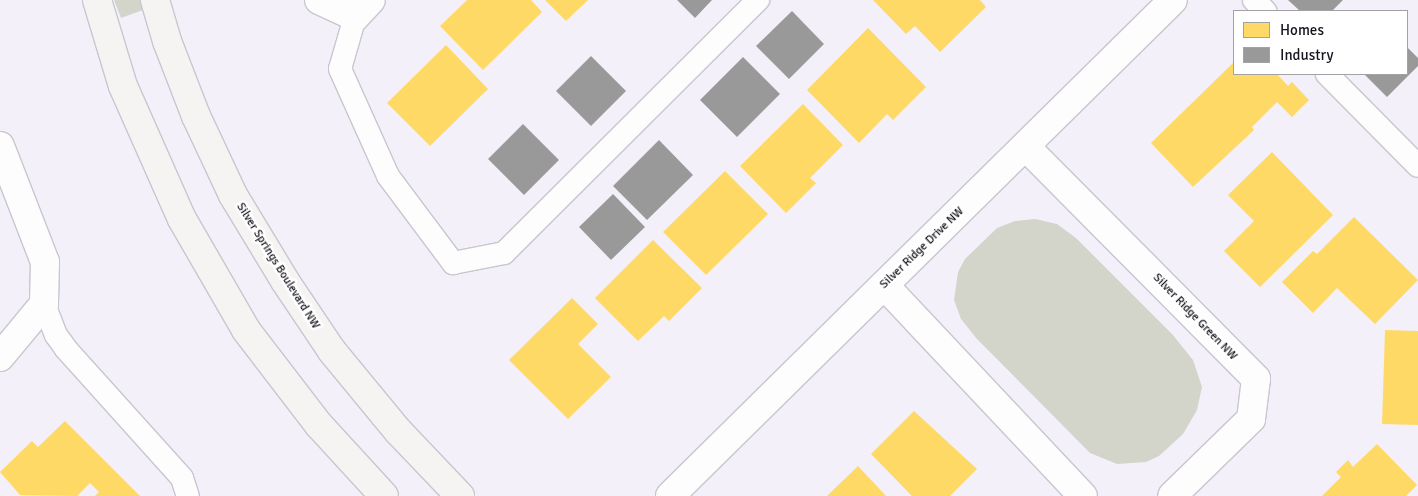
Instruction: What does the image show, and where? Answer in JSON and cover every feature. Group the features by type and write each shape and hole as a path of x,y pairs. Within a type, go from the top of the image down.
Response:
{"street":[{"path":"97,0 123,86 182,219 246,330 319,425 384,496"},
{"name":"Silver Springs Boulevard NW","path":"155,0 167,41 233,195 285,281 338,358 398,431 460,496"},
{"path":"319,0 363,9"},
{"name":"Silver Ridge Drive NW","path":"670,496 1027,148 1174,0"},
{"path":"0,146 45,262 44,304 0,358"},
{"name":"Silver Ridge Green NW","path":"1027,148 1256,379 1251,419 1172,496"},
{"path":"884,286 1083,496"}],"lane":[{"path":"363,9 340,68 388,176 452,263 504,253 758,0"},
{"path":"1254,0 1264,10"},
{"path":"1328,75 1418,166"},
{"path":"44,304 56,335 66,349 182,478 188,496"}],"shaded area":[{"path":"114,0 140,0 143,10 121,18"},
{"path":"1035,219 1057,224 1076,238 1172,334 1193,360 1202,387 1197,410 1183,434 1159,456 1146,462 1117,464 1090,453 977,339 961,319 954,300 958,272 965,259 997,228 1015,221"}],"building: Homes":[{"path":"467,0 531,0 542,12 483,70 440,26"},
{"path":"545,0 588,0 566,21"},
{"path":"873,0 980,0 986,7 940,52 915,26 906,34"},
{"path":"868,28 926,87 893,120 887,114 859,143 807,90"},
{"path":"446,45 488,89 430,146 387,103"},
{"path":"1233,63 1233,75 1278,75 1288,86 1292,82 1309,100 1292,117 1277,102 1252,127 1254,130 1193,187 1151,143"},
{"path":"803,104 843,145 810,178 816,183 786,213 740,166"},
{"path":"1272,152 1333,215 1260,287 1224,251 1254,221 1228,195"},
{"path":"725,171 768,214 706,275 663,232"},
{"path":"1354,217 1418,280 1375,324 1337,288 1313,313 1282,282 1313,251 1317,254"},
{"path":"653,240 702,288 669,321 664,316 638,341 595,298"},
{"path":"572,298 598,324 578,344 611,377 568,419 509,360"},
{"path":"1385,330 1418,331 1418,425 1382,424"},
{"path":"914,411 977,469 950,496 912,496 871,454"},
{"path":"65,421 140,496 95,496 99,492 90,483 77,496 20,495 0,472 32,441 38,447"},
{"path":"1377,444 1417,485 1406,496 1322,496 1341,477 1336,472 1348,460 1353,467"},
{"path":"858,466 886,496 827,496"}],"building: Industry":[{"path":"677,0 712,0 695,18"},
{"path":"1288,0 1343,0 1333,10 1299,10"},
{"path":"792,11 824,44 789,79 756,46"},
{"path":"1408,48 1418,58 1418,66 1387,97 1365,75 1408,75"},
{"path":"591,56 626,91 591,126 556,91"},
{"path":"743,57 780,94 737,137 700,100"},
{"path":"523,124 559,160 524,195 488,159"},
{"path":"659,140 693,175 647,220 613,186"},
{"path":"613,194 645,227 611,260 579,227"}]}
